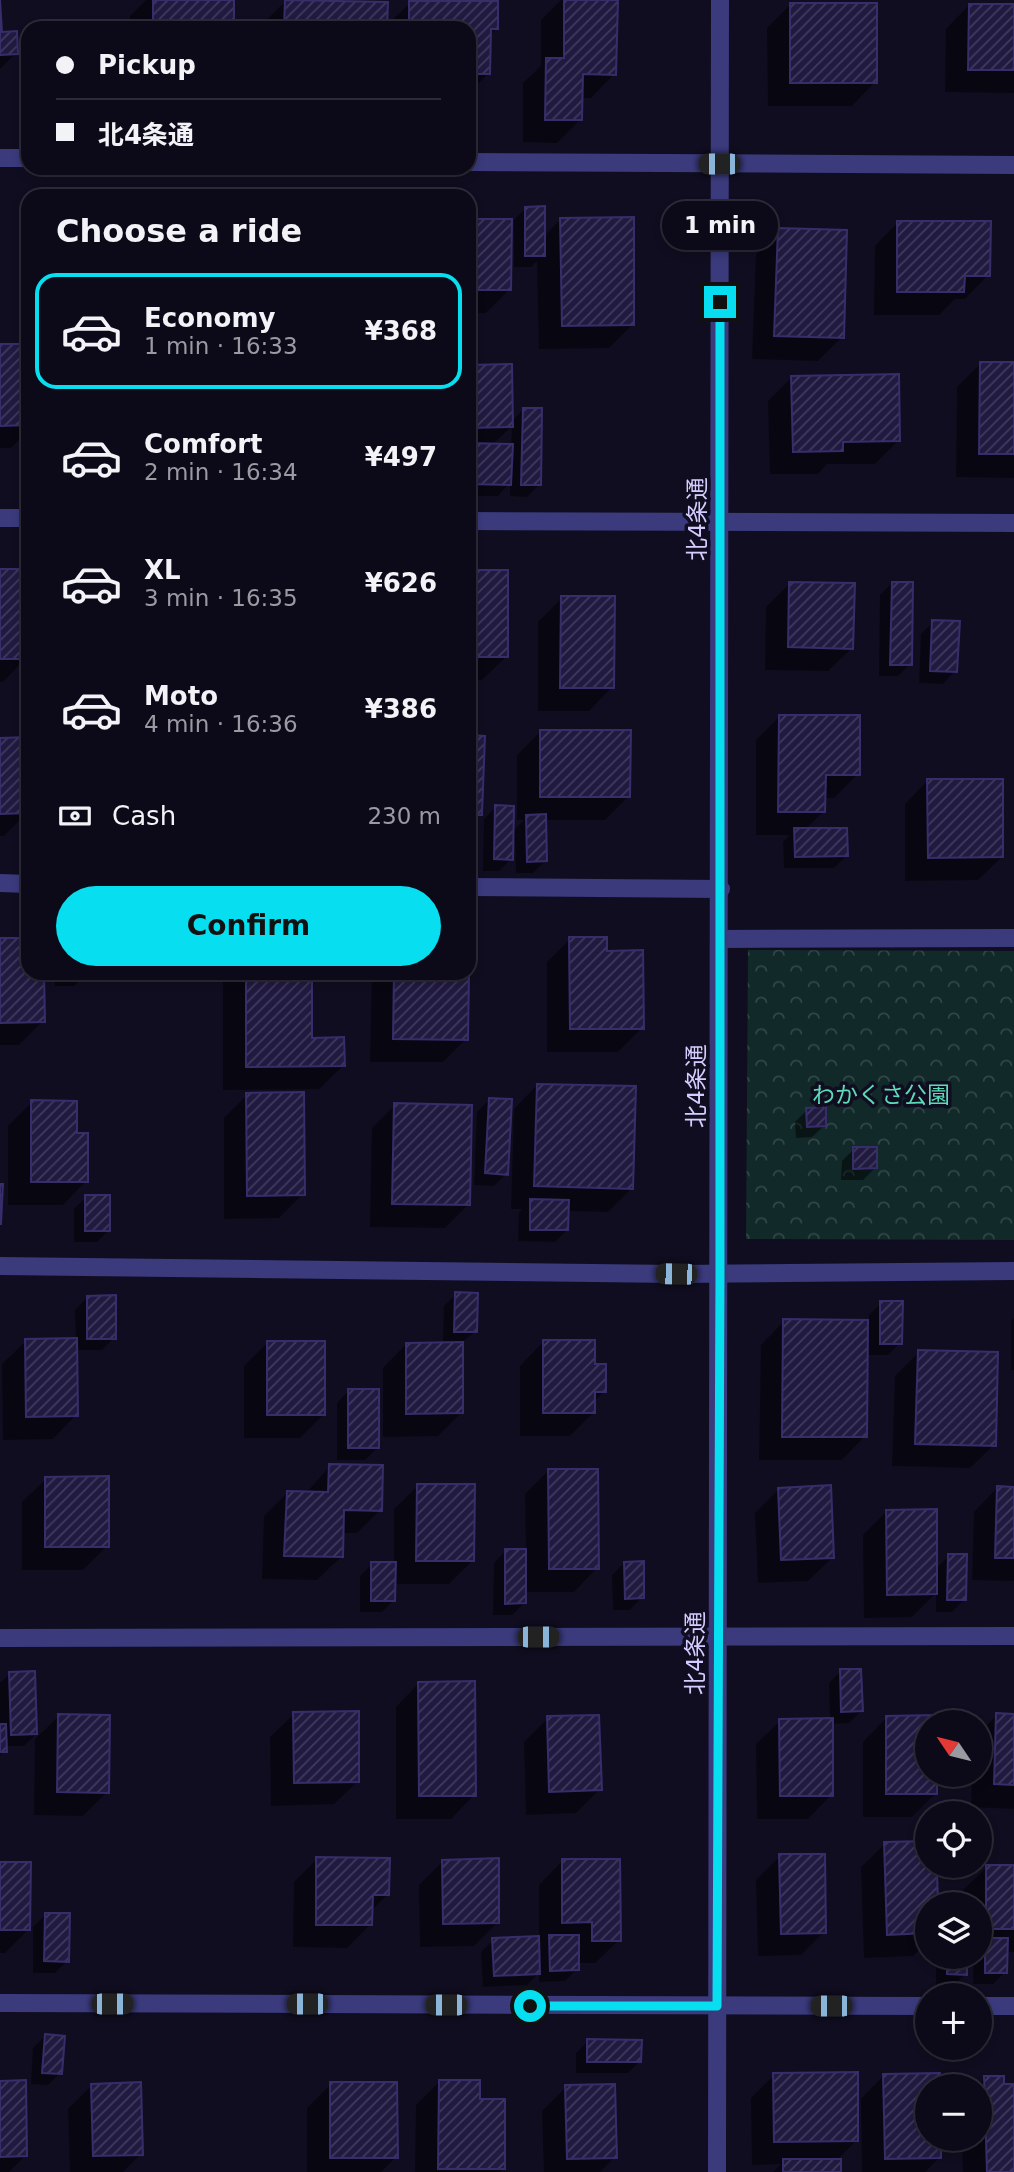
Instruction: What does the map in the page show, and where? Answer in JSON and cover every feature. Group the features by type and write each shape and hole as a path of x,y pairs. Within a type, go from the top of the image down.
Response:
{"street":[{"name":"北4条通","path":"717,2172 722,522 720,0"},
{"path":"0,158 21,158"},
{"path":"476,162 1014,165"},
{"path":"0,518 21,519"},
{"path":"476,521 1014,523"},
{"path":"0,883 21,884"},
{"path":"476,887 721,889"},
{"path":"720,939 1014,938"},
{"path":"0,1266 720,1274 1014,1271"},
{"path":"0,1638 1014,1636"},
{"path":"0,2003 915,2006"},
{"path":"992,2006 1014,2006"}],"green space":[{"name":"わかくさ公園","path":"748,950 1014,951 1014,1240 746,1239"}],"building":[{"path":"0,0 2,32 17,31 18,54 0,55"},
{"path":"153,0 234,0 234,21 153,21"},
{"path":"285,0 388,2 387,21 284,21"},
{"path":"564,0 618,0 616,75 583,74 582,120 545,120 546,58 564,58"},
{"path":"409,1 498,1 498,29 491,29 490,74 476,74 476,21 409,21"},
{"path":"790,3 877,3 877,83 790,83"},
{"path":"969,4 1014,4 1014,70 968,70"},
{"path":"545,206 545,256 525,256 525,207"},
{"path":"634,217 634,325 562,326 560,218"},
{"path":"476,219 512,219 511,290 476,290"},
{"path":"897,221 991,221 990,276 965,276 964,292 897,292"},
{"path":"778,228 847,230 844,338 774,336"},
{"path":"0,344 21,344 21,425 0,426"},
{"path":"980,362 1014,362 1014,454 979,454"},
{"path":"512,364 513,427 476,428 476,365"},
{"path":"899,374 900,441 843,442 843,451 793,452 791,376"},
{"path":"523,408 542,408 541,485 521,485"},
{"path":"476,443 513,444 511,485 476,484"},
{"path":"0,569 21,569 21,659 0,659"},
{"path":"476,570 508,570 508,657 476,657"},
{"path":"789,582 855,583 853,649 788,647"},
{"path":"892,582 913,582 912,665 890,665"},
{"path":"561,596 615,596 614,688 560,688"},
{"path":"932,620 960,621 957,672 930,671"},
{"path":"779,715 860,715 860,775 826,775 825,812 778,812"},
{"path":"540,730 631,730 630,797 540,797"},
{"path":"476,735 485,736 482,815 476,815"},
{"path":"21,737 21,813 0,814 0,738"},
{"path":"927,779 1003,779 1003,857 928,858"},
{"path":"495,805 514,806 513,860 494,859"},
{"path":"546,814 547,861 527,862 526,815"},
{"path":"794,828 847,828 848,856 795,857"},
{"path":"569,937 607,937 607,951 643,950 644,1029 570,1029"},
{"path":"0,938 21,938 21,980 44,980 45,1022 0,1023"},
{"path":"246,980 312,980 312,1038 344,1037 345,1066 246,1067"},
{"path":"394,980 469,980 468,1040 393,1039"},
{"path":"537,1084 636,1086 633,1189 534,1186"},
{"path":"304,1092 305,1195 247,1196 246,1093"},
{"path":"489,1098 512,1099 508,1175 485,1173"},
{"path":"31,1100 77,1101 77,1133 88,1133 88,1182 31,1182"},
{"path":"394,1103 472,1105 470,1205 392,1204"},
{"path":"826,1107 826,1126 807,1127 806,1108"},
{"path":"853,1147 877,1147 877,1168 853,1169"},
{"path":"0,1184 3,1184 1,1224 0,1224"},
{"path":"85,1195 110,1195 110,1231 85,1231"},
{"path":"530,1199 569,1200 568,1230 530,1230"},
{"path":"455,1292 478,1293 477,1332 454,1332"},
{"path":"116,1295 116,1339 87,1339 87,1296"},
{"path":"880,1301 903,1301 902,1344 880,1344"},
{"path":"783,1319 868,1320 867,1437 782,1437"},
{"path":"77,1338 78,1416 26,1417 25,1339"},
{"path":"543,1340 595,1340 595,1364 606,1364 606,1392 595,1392 595,1413 543,1413"},
{"path":"267,1341 325,1341 325,1415 267,1415"},
{"path":"463,1342 463,1413 406,1414 406,1343"},
{"path":"918,1350 998,1352 996,1446 915,1444"},
{"path":"348,1389 379,1389 379,1448 348,1448"},
{"path":"329,1464 383,1465 382,1511 344,1510 343,1557 284,1556 287,1491 328,1492"},
{"path":"548,1469 598,1469 599,1569 549,1569"},
{"path":"109,1476 109,1547 45,1547 45,1477"},
{"path":"417,1484 475,1484 474,1561 416,1561"},
{"path":"831,1485 834,1558 781,1560 778,1488"},
{"path":"997,1486 1014,1487 1014,1558 995,1558"},
{"path":"937,1509 937,1594 887,1595 886,1510"},
{"path":"505,1549 526,1549 526,1603 505,1604"},
{"path":"948,1554 967,1554 966,1600 947,1600"},
{"path":"644,1561 644,1598 625,1599 624,1562"},
{"path":"371,1562 396,1562 395,1601 371,1601"},
{"path":"840,1669 861,1669 863,1711 841,1712"},
{"path":"35,1671 37,1734 11,1735 9,1672"},
{"path":"475,1681 476,1796 419,1796 418,1682"},
{"path":"359,1711 359,1782 294,1783 293,1712"},
{"path":"996,1713 1014,1714 1014,1785 994,1784"},
{"path":"58,1714 110,1715 109,1793 57,1792"},
{"path":"599,1715 602,1790 549,1792 547,1716"},
{"path":"915,1715 915,1787 937,1787 937,1794 886,1794 886,1716"},
{"path":"833,1718 833,1796 780,1796 779,1719"},
{"path":"0,1724 6,1724 7,1752 0,1752"},
{"path":"915,1841 915,1878 937,1878 938,1892 915,1892 915,1934 887,1935 884,1842"},
{"path":"779,1854 825,1854 826,1933 781,1934"},
{"path":"316,1857 390,1858 389,1895 373,1895 372,1925 316,1925"},
{"path":"499,1858 499,1923 443,1924 442,1860"},
{"path":"562,1859 620,1859 621,1941 592,1941 592,1922 562,1923"},
{"path":"0,1862 31,1862 30,1930 0,1930"},
{"path":"992,1865 1014,1865 1014,1929 992,1929 992,1892 986,1892 986,1878 992,1878"},
{"path":"45,1913 70,1913 69,1962 44,1961"},
{"path":"549,1935 579,1935 579,1970 550,1971"},
{"path":"539,1936 540,1974 494,1976 492,1938"},
{"path":"992,1938 1008,1938 1007,1973 985,1973 985,1969 992,1969"},
{"path":"947,1969 967,1969 967,1975 947,1974"},
{"path":"45,2034 65,2036 62,2074 42,2073"},
{"path":"587,2039 642,2040 641,2062 587,2062"},
{"path":"858,2072 858,2141 774,2142 773,2073"},
{"path":"940,2073 915,2074 915,2151 941,2151 941,2158 885,2159 883,2074"},
{"path":"992,2076 1004,2076 1004,2084 1014,2084 1014,2172 987,2172 986,2151 992,2151"},
{"path":"26,2080 27,2156 0,2157 0,2081"},
{"path":"439,2080 480,2080 480,2099 505,2099 505,2169 438,2169"},
{"path":"141,2082 143,2155 93,2156 91,2084"},
{"path":"330,2082 397,2082 398,2158 330,2158"},
{"path":"615,2084 617,2158 567,2159 565,2085"},
{"path":"783,2159 841,2159 841,2172 783,2172"}],"route":[{"path":"530,2006 717,2006 722,522 720,302"}]}
